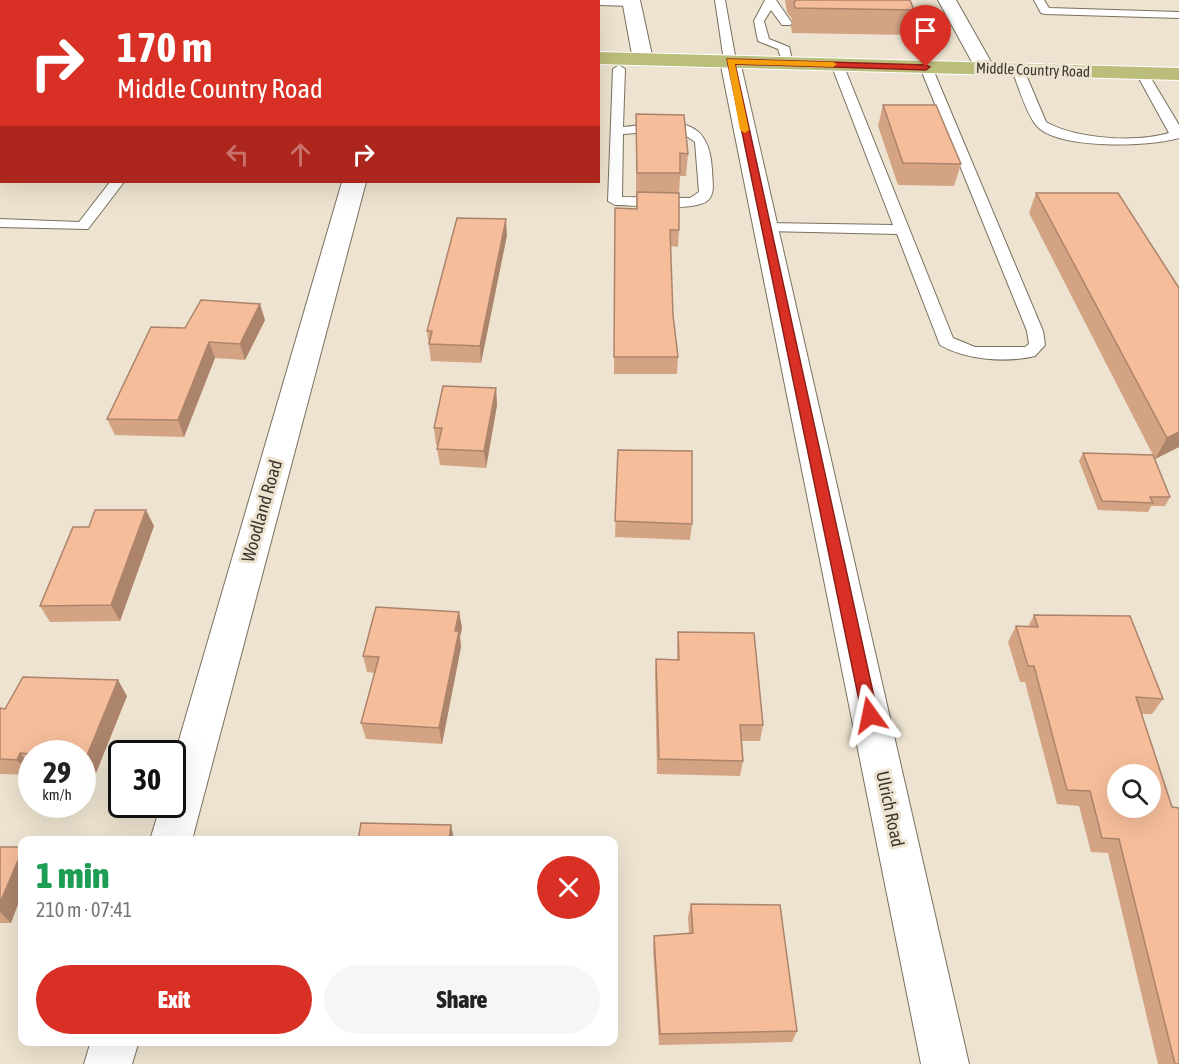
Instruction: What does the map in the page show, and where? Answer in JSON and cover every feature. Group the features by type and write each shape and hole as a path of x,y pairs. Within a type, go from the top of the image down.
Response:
{"main road":[{"name":"Middle Country Road","path":"600,58 730,61 785,55 837,64 1179,74"}],"street":[{"path":"947,0 985,69"},
{"path":"632,1 643,60"},
{"name":"Ulrich Road","path":"730,61 945,1064"},
{"name":"Woodland Road","path":"172,836 354,183"},
{"path":"108,1064 113,1046"}],"lane":[{"path":"720,0 730,61"},
{"path":"770,0 788,28 792,41 785,55 764,41 759,21 770,0"},
{"path":"1039,0 1045,11 1179,15"},
{"path":"600,2 632,1"},
{"path":"837,64 946,341 956,349 970,352 1029,352 1036,345 1030,321 926,67"},
{"path":"616,131 634,131 662,126 694,133 702,141 706,192 702,198 691,202 615,201 616,131 619,69"},
{"path":"1018,70 1041,124 1048,130 1070,137 1146,142 1166,140 1176,135 1174,127 1142,73"},
{"path":"0,223 83,226 116,183"},
{"path":"766,227 902,230"}],"building":[{"path":"796,0 910,0 914,10 795,8"},
{"path":"883,105 936,105 961,164 903,163"},
{"path":"636,114 684,115 688,154 680,153 680,173 637,173"},
{"path":"637,192 679,193 679,230 670,230 673,315 678,357 614,357 615,208 637,209"},
{"path":"1036,193 1118,193 1179,288 1179,432 1167,438"},
{"path":"457,218 506,219 480,346 429,344 432,331 427,331"},
{"path":"201,300 260,304 240,344 209,342 178,420 107,419 151,327 185,328"},
{"path":"443,386 496,388 484,451 437,449 442,428 434,428"},
{"path":"618,450 692,451 692,524 615,521"},
{"path":"1083,453 1153,455 1170,497 1150,497 1153,503 1102,501"},
{"path":"95,510 146,510 111,605 40,606 73,527 89,527"},
{"path":"376,607 459,612 455,631 459,631 439,728 361,723 379,657 363,656"},
{"path":"1034,615 1130,616 1163,699 1136,697 1158,764 1107,764 1107,818 1161,818 1161,773 1172,807 1179,808 1179,1064 1175,1064 1119,839 1102,838 1090,791 1067,790 1034,666 1028,666 1016,626 1038,627"},
{"path":"678,632 754,633 763,725 740,725 743,761 659,759 656,659 679,660"},
{"path":"23,677 118,680 93,740 18,740 17,760 0,759 0,708 5,709"},
{"path":"361,823 451,825 450,836 359,836"},
{"path":"0,847 18,847 18,860 0,903"},
{"path":"691,904 780,905 797,1031 660,1034 654,936 693,933"}],"slow traffic":[{"path":"745,130 730,61 833,64"}],"route":[{"path":"870,715 730,61 926,67"}]}
